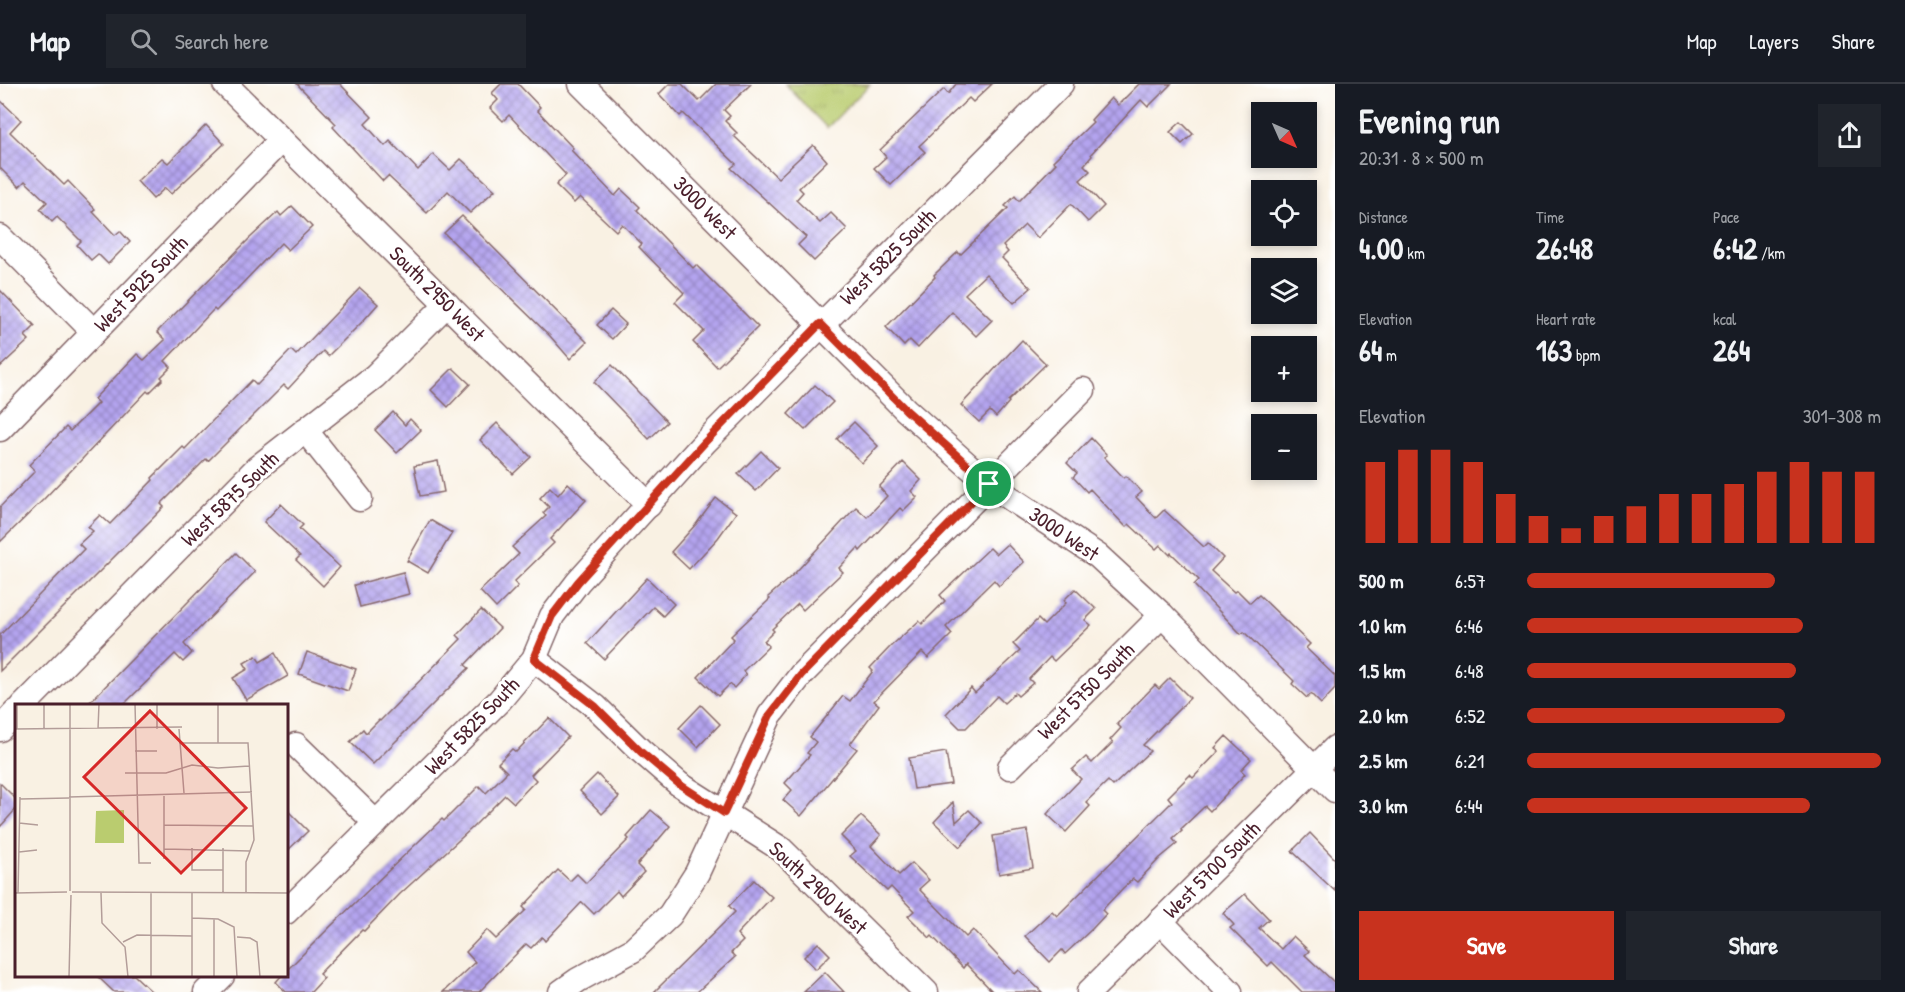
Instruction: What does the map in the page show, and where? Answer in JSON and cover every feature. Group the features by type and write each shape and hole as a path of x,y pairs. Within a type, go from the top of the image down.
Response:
{"street":[{"name":"South 2950 West","path":"225,84 649,505"},
{"name":"3000 West","path":"581,84 906,410 989,484 1098,556 1162,615 1335,790"},
{"name":"West 5825 South","path":"288,910 500,700 534,659 552,616 571,590 705,442 1061,84"},
{"name":"West 5925 South","path":"0,429 281,140"},
{"path":"0,237 94,332"},
{"name":"West 5875 South","path":"24,704 257,468 375,375 447,304"},
{"path":"561,992 633,950 670,915 697,873 770,715 801,675 1083,390"},
{"path":"305,430 360,499"},
{"name":"West 5750 South","path":"1010,767 1162,615"},
{"name":"South 2900 West","path":"534,659 596,707 641,752 679,784 781,849 914,988"},
{"path":"0,729 15,713"},
{"path":"296,745 376,823"},
{"name":"West 5700 South","path":"1089,992 1335,748"},
{"path":"1160,921 1230,992"}],"green space":[{"path":"785,84 870,84 827,128"}],"building":[{"path":"297,84 340,84 372,117 365,124 385,146 390,141 418,170 433,154 450,170 461,159 495,190 470,213 448,191 427,213 388,176 383,181 333,127 336,124"},
{"path":"501,84 518,84 540,107 537,110 573,148 571,150 615,196 621,189 640,207 637,210 693,268 696,265 758,327 717,367 693,342 704,331 675,302 684,293 639,247 642,244 622,224 616,231 580,197 574,203 556,185 566,175 509,115 503,121 490,108 498,100 492,93"},
{"path":"669,84 682,84 699,101 716,84 751,84 724,110 730,116 725,121 737,133 734,136 778,178 813,145 827,161 799,188 803,192 796,200 820,223 831,213 847,229 814,261 798,245 806,237 731,168 736,164 683,113 680,116 659,94"},
{"path":"956,84 992,84 973,102 969,98 919,146 925,152 891,185 874,168 886,157 880,150 944,89 948,94"},
{"path":"1139,84 1171,84 1148,107 1141,100 1091,154 1092,156 1084,165 1090,171 1080,180 1104,206 1088,222 1071,204 1038,238 1025,225 1003,246 1008,252 1002,258 1031,288 1014,303 986,274 965,294 992,320 976,336 952,312 918,348 910,340 904,346 886,327 935,277 934,275 958,252 960,255 1008,208 1005,206 1015,196 1019,201 1056,163 1053,161 1093,122 1091,120 1111,98 1118,105"},
{"path":"0,100 21,120 10,132 64,185 68,181 95,209 93,212 115,235 120,231 130,242 108,264 98,254 91,260 77,245 81,241 57,217 52,222 40,209 47,202 25,181 19,187 0,168"},
{"path":"1181,122 1193,134 1182,144 1170,132"},
{"path":"206,125 224,144 171,194 165,188 153,199 137,181 162,158 168,163"},
{"path":"292,206 312,227 288,250 281,243 216,311 214,309 165,361 171,367 161,377 163,379 149,393 147,391 0,542 0,507 35,471 29,465 66,427 70,431 98,403 94,399 137,354 144,360 165,340 157,332 250,238 278,212 281,216"},
{"path":"462,216 587,342 570,359 550,336 444,233"},
{"path":"360,288 378,304 363,321 328,356 323,351 288,389 284,385 208,461 206,459 161,504 164,507 0,671 0,635 84,549 79,544 93,531 88,527 100,515 110,524 153,480 152,478 183,447 185,449 252,380 257,385 291,350 296,355"},
{"path":"0,290 35,326 25,336 29,340 0,367"},
{"path":"611,310 626,324 612,339 597,325"},
{"path":"1022,340 1046,364 1008,401 996,417 990,411 979,422 961,405"},
{"path":"612,365 667,422 649,439 594,382"},
{"path":"453,368 470,384 448,407 431,390"},
{"path":"815,385 833,402 805,430 788,414"},
{"path":"393,412 405,425 410,419 421,430 397,453 375,430"},
{"path":"854,422 878,446 862,463 837,439"},
{"path":"497,423 531,457 513,474 480,440"},
{"path":"1091,438 1107,455 1104,457 1124,478 1126,476 1142,492 1136,497 1156,518 1164,510 1204,547 1208,543 1223,558 1211,571 1234,592 1237,590 1250,603 1259,595 1310,644 1306,648 1335,676 1335,689 1321,704 1311,694 1307,698 1292,684 1294,681 1244,632 1241,634 1194,585 1199,580 1171,553 1170,555 1160,545 1156,549 1129,524 1126,527 1090,489 1087,492 1073,477 1077,473 1067,463"},
{"path":"761,451 778,468 756,491 738,474"},
{"path":"438,461 444,492 420,496 414,466"},
{"path":"903,462 921,480 911,491 917,497 903,511 900,508 860,551 858,548 839,568 843,572 803,610 798,604 772,629 774,631 764,641 769,646 743,671 746,675 734,688 730,684 718,696 698,677 734,639 731,636 770,599 768,597 795,573 856,507 867,517 887,496 879,487"},
{"path":"568,483 586,500 550,539 554,543 514,582 518,586 496,608 480,591 519,554 512,547 546,516 543,513 549,507 540,498 550,487 558,495"},
{"path":"716,498 736,513 718,538 689,569 671,552"},
{"path":"281,504 303,525 299,529 340,567 323,586 296,560 300,556 264,522"},
{"path":"430,520 452,533 428,573 407,561"},
{"path":"1007,544 1024,562 999,586 994,580 946,627 952,634 928,658 922,652 874,701 879,705 850,744 857,749 801,816 783,800 792,790 785,783 810,755 807,753 816,742 810,737 843,696 850,701 873,671 870,668 891,646 919,621 922,624 945,601 940,595 990,548 996,554"},
{"path":"236,553 255,572 184,644 192,653 183,662 175,654 124,704 88,704"},
{"path":"403,572 409,594 360,607 354,585"},
{"path":"647,578 674,604 663,616 653,607 604,659 587,643"},
{"path":"1075,589 1096,609 1085,620 1091,625 1054,661 1050,657 1029,679 1033,683 1018,696 1015,693 1004,703 997,696 966,728 960,728 946,714 971,688 975,693 1020,651 1013,644 1038,619 1044,625 1066,603 1064,600"},
{"path":"481,610 500,628 465,665 469,668 373,764 350,742 363,729 366,733 380,721 461,639 457,635"},
{"path":"307,652 356,669 348,691 299,674"},
{"path":"275,653 288,676 246,700 233,678 248,669 244,663 256,656 260,662"},
{"path":"1170,678 1190,698 1143,745 1150,751 1113,786 1108,781 1086,802 1090,806 1066,832 1047,814 1081,779 1072,770 1086,757 1092,763 1113,742 1110,740 1121,728 1117,724 1155,685 1159,689"},
{"path":"701,705 720,724 698,747 679,728"},
{"path":"549,718 568,737 531,775 536,780 514,803 505,795 364,931 362,930 319,974 324,978 311,992 286,992 276,982 280,977 288,977 288,969 442,819 444,821 479,786 486,793 507,772 498,763 512,749 516,752"},
{"path":"1226,736 1251,759 1241,770 1245,774 1210,811 1205,806 1181,829 1182,831 1173,839 1177,844 1137,882 1133,879 1123,888 1102,910 1106,914 1092,929 1065,954 1062,950 1050,962 1025,936 1052,911 1057,916 1172,802 1168,797 1190,775 1193,778 1219,751 1215,748"},
{"path":"946,752 951,784 914,789 909,758"},
{"path":"597,774 619,797 602,814 580,791"},
{"path":"0,783 15,798 15,810 0,827"},
{"path":"953,802 956,822 969,810 982,823 960,847 934,822"},
{"path":"651,810 670,826 637,865 644,872 621,896 617,891 594,914 582,902 545,941 542,937 531,948 526,944 479,992 443,992 475,962 466,952 487,930 496,939 526,910 523,907 558,870 570,881 577,874 586,883 629,839 627,837"},
{"path":"288,811 308,831 288,850"},
{"path":"861,816 881,835 871,846 899,875 912,863 929,880 919,889 966,937 973,930 1015,974 1019,970 1042,992 993,992 966,964 963,968 932,936 930,938 908,916 914,911 891,887 887,891 850,856 856,851 841,836"},
{"path":"1027,830 1033,868 999,874 993,836"},
{"path":"1310,833 1335,859 1335,891 1292,851"},
{"path":"754,880 772,897 737,934 743,941 731,953 735,957 697,992 654,992 735,912 729,906"},
{"path":"1245,894 1269,919 1259,928 1281,949 1293,936 1309,951 1305,955 1335,983 1335,992 1302,992 1272,962 1268,966 1230,928 1234,925 1223,913"},
{"path":"818,943 830,955 816,969 804,957"},
{"path":"825,972 844,992 804,992"},
{"path":"98,977 136,977 152,992 114,992"}],"route":[{"path":"820,324 906,410 989,484 801,675 770,715 724,813 679,784 641,752 596,707 534,659 552,616 578,582 705,442 820,324"}]}
